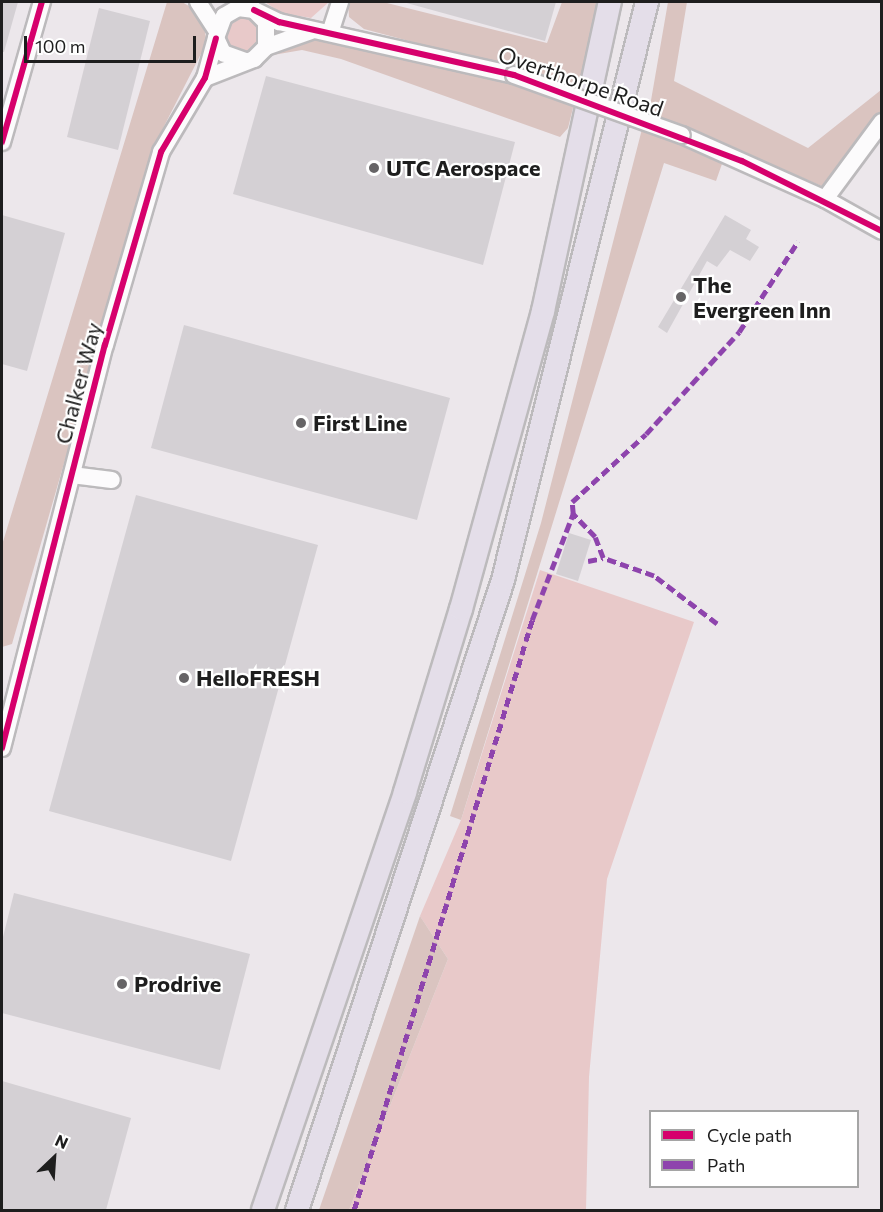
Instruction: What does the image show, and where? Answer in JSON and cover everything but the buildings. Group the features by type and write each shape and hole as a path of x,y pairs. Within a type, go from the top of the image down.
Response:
{"highway":[{"path":"263,1210 461,609 543,311 610,2"},
{"path":"297,1210 503,580 647,2"}],"street":[{"path":"198,2 216,34 223,53 245,61"},
{"name":"Overthorpe Road","path":"210,2 246,9 312,30 514,75 682,135 825,199 882,231"},
{"path":"330,33 340,2"},
{"path":"2,142 39,4"},
{"path":"205,78 245,61 266,47 266,22 246,9 224,15 216,34"},
{"name":"Overthorpe Road","path":"266,47 312,30"},
{"name":"Chalker Way","path":"2,748 72,476 161,152 205,78 216,34"},
{"path":"825,199 882,122"},
{"path":"72,476 112,480"}],"shaded area":[{"path":"167,2 182,2 201,13 207,42 157,140 12,644 2,647 2,545"},
{"path":"265,2 329,2 311,18 281,13"},
{"path":"348,2 383,2 547,43 562,2 597,2 580,83 575,85 364,29 349,17"},
{"path":"668,2 687,2 674,81 808,148 881,90 881,112 824,187 649,112"},
{"path":"242,18 254,23 259,35 254,47 242,52 230,47 225,35 230,23"},
{"path":"300,40 330,40 488,75 574,104 568,128 560,137 341,59 302,50 273,55"},
{"path":"642,129 723,161 716,181 664,163 461,820 450,816 541,523"},
{"path":"540,570 694,622 607,879 589,1077 586,1210 349,1210 448,959 420,916 461,820"},
{"path":"420,916 448,959 349,1210 319,1210"}],"marked path":[{"path":"717,624 654,576 603,558 595,537 573,514 572,502 646,434 739,332 798,241"},
{"path":"354,1210 532,620 573,514"},
{"path":"588,561 603,558"}],"cycle path":[{"path":"2,142 42,2"},
{"path":"254,10 279,22 514,75 742,161 882,231"},
{"path":"2,748 105,345 161,152 205,78 216,38"}],"place":[{"name":"UTC Aerospace","path":"374,168"},
{"name":"The Evergreen Inn","path":"681,297"},
{"name":"First Line","path":"301,423"},
{"name":"HelloFRESH","path":"184,678"},
{"name":"Prodrive","path":"122,984"}]}
